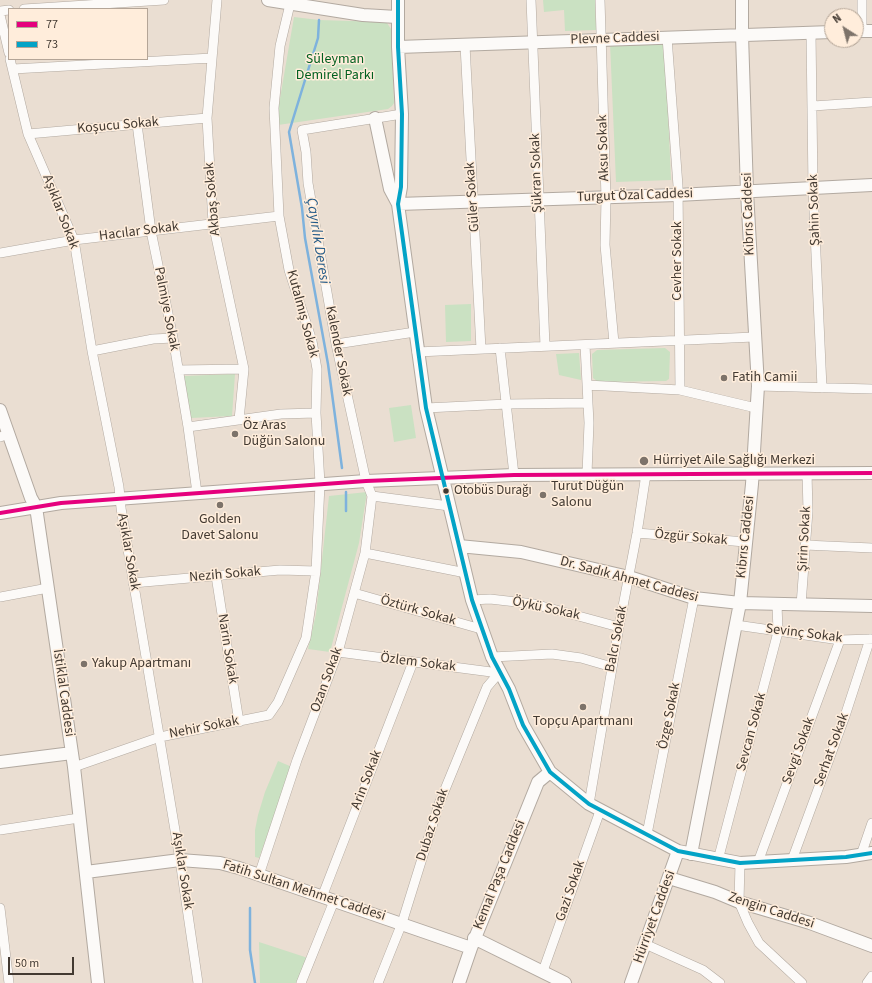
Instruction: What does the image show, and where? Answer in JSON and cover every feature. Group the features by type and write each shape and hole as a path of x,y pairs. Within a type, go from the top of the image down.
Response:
{"street":[{"path":"40,8 164,0"},
{"name":"Akbaş Sokak","path":"217,0 207,118 213,223 244,369 240,420"},
{"path":"268,0 290,2 362,15 397,17"},
{"path":"398,0 398,47 402,114 401,187 398,204 417,352 426,408 441,477 472,600 481,628 499,673 509,689 524,725 550,772 589,804 600,811 678,851 718,860 740,863 867,854 872,823"},
{"name":"Şükran Sokak","path":"531,0 545,346"},
{"name":"Aksu Sokak","path":"600,0 606,198 605,245 614,343"},
{"name":"Kıbrıs Caddesi","path":"691,854 740,603 752,473 758,386 754,337 747,192 742,0"},
{"name":"Kutalmış Sokak","path":"290,2 280,46 274,108 279,216 290,270 312,341 317,369 316,413 320,484 316,571 306,638 300,653"},
{"path":"0,15 8,49"},
{"name":"Plevne Caddesi","path":"398,47 824,32"},
{"name":"Şahin Sokak","path":"811,33 813,188 822,388"},
{"name":"Cevher Sokak","path":"667,37 677,195 678,340 680,390"},
{"name":"Güler Sokak","path":"465,45 481,349"},
{"path":"13,69 212,58"},
{"name":"Aşıklar Sokak","path":"10,60 28,134 74,240 92,351 119,487 133,583 180,860 198,983"},
{"path":"813,106 872,102"},
{"name":"Kalender Sokak","path":"366,480 336,344 308,183 306,152 302,130 402,114"},
{"name":"Koşucu Sokak","path":"28,134 207,118"},
{"path":"374,118 390,189 398,204"},
{"name":"Palmiye Sokak","path":"137,124 151,231 173,338 188,427 197,493"},
{"name":"Turgut Özal Caddesi","path":"398,204 606,198 872,186"},
{"name":"Hacılar Sokak","path":"0,253 74,240 279,216"},
{"path":"336,344 415,332"},
{"path":"417,352 754,337"},
{"path":"92,351 153,339 173,338"},
{"path":"585,345 588,403 588,474"},
{"path":"500,348 514,475"},
{"path":"178,370 244,369"},
{"path":"587,385 680,390 756,408"},
{"path":"758,386 872,389"},
{"path":"426,408 507,404 588,403"},
{"name":"İstiklal Caddesi","path":"0,410 4,435 36,507 74,767 98,983"},
{"path":"188,427 282,414 316,413"},
{"name":"Şirin Sokak","path":"801,605 808,511 807,473"},
{"path":"0,514 36,507 120,498 366,480 514,475 872,473"},
{"name":"Balcı Sokak","path":"589,804 619,627 637,534 646,474"},
{"name":"Ozan Sokak","path":"255,873 338,652 364,552 372,496 366,480"},
{"path":"372,496 449,506"},
{"name":"Özgür Sokak","path":"637,534 745,542"},
{"path":"805,545 872,548"},
{"name":"Dr. Sadık Ahmet Caddesi","path":"459,546 520,552 629,577 694,598 740,603 872,606"},
{"path":"364,552 466,573"},
{"name":"Nezih Sokak","path":"133,583 280,570 316,571"},
{"name":"Narin Sokak","path":"216,576 239,722"},
{"path":"0,597 48,588"},
{"name":"Öztürk Sokak","path":"354,593 481,628"},
{"name":"Özge Sokak","path":"647,834 694,598"},
{"name":"Öykü Sokak","path":"472,600 490,599 534,604 619,627"},
{"name":"Sevcan Sokak","path":"718,860 778,632 777,604"},
{"name":"Sevinç Sokak","path":"736,626 840,640 871,639"},
{"name":"Serhat Sokak","path":"792,860 845,716 871,639"},
{"name":"Sevgi Sokak","path":"758,862 840,640"},
{"name":"Özlem Sokak","path":"338,652 499,673"},
{"name":"Nehir Sokak","path":"74,767 160,737 268,715 278,702 300,653"},
{"path":"492,657 552,654 581,658 612,667"},
{"name":"Arin Sokak","path":"322,897 413,662"},
{"name":"Dubaz Sokak","path":"378,983 402,923 439,804 487,687 499,673"},
{"path":"0,762 72,753"},
{"name":"Kemal Paşa Caddesi","path":"459,983 472,943 538,782 550,772"},
{"name":"Gazi Sokak","path":"543,971 600,811"},
{"path":"0,830 80,818"},
{"name":"Hürriyet Caddesi","path":"631,983 678,851"},
{"name":"Fatih Sultan Mehmet Caddesi","path":"86,872 180,860 220,863 255,873 402,923 472,943 543,971 565,983"},
{"path":"740,863 739,902 748,923 759,943 802,983"},
{"name":"Zengin Caddesi","path":"669,878 715,892 739,902 810,922 872,946"},
{"path":"301,983 334,901"},
{"path":"0,908 2,944 9,983"},
{"path":"645,944 703,970 720,983"},
{"path":"867,983 872,976"}],"green space":[{"path":"543,0 595,0 596,30 565,31 564,10 544,12"},
{"name":"Süleyman Demirel Parkı","path":"294,17 319,20 387,23 391,29 394,103 392,106 388,109 278,125 278,110"},
{"path":"665,41 671,180 616,182 610,43"},
{"path":"471,304 471,341 446,342 445,305"},
{"path":"665,348 670,352 669,379 666,381 598,382 593,378 592,354 597,350"},
{"path":"579,353 581,380 559,375 556,354"},
{"path":"235,374 232,416 191,418 184,376"},
{"path":"411,405 416,438 394,442 389,408"},
{"path":"367,492 359,543 330,652 308,649 316,614 329,496"},
{"path":"278,761 292,767 259,858 255,857 255,830 265,792"},
{"path":"259,942 308,958 298,983 260,983"}],"waterway":[{"name":"Çayırlık Deresi","path":"319,20 318,38 289,132 302,208 305,238 328,364 342,468"},
{"name":"Çayırlık Deresi","path":"346,492 346,511"},
{"name":"Çayırlık Deresi","path":"250,908 250,950 255,983"}],"transit line":[{"name":"73","path":"398,0 398,47 402,114 401,187 398,204 426,408 472,600 492,657 509,689 523,725 550,772 589,804 678,851 740,863 846,857 872,853"},
{"name":"77","path":"0,513 61,503 366,481 514,475 872,473"}],"place":[{"name":"Fatih Camii","path":"724,378"},
{"name":"Öz Aras Düğün Salonu","path":"235,434"},
{"name":"Hürriyet Aile Sağlığı Merkezi","path":"644,461"},
{"name":"Otobüs Durağı","path":"446,491"},
{"name":"Turut Düğün Salonu","path":"543,495"},
{"name":"Golden Davet Salonu","path":"220,505"},
{"name":"Yakup Apartmanı","path":"84,664"},
{"name":"Topçu Apartmanı","path":"583,707"}]}
